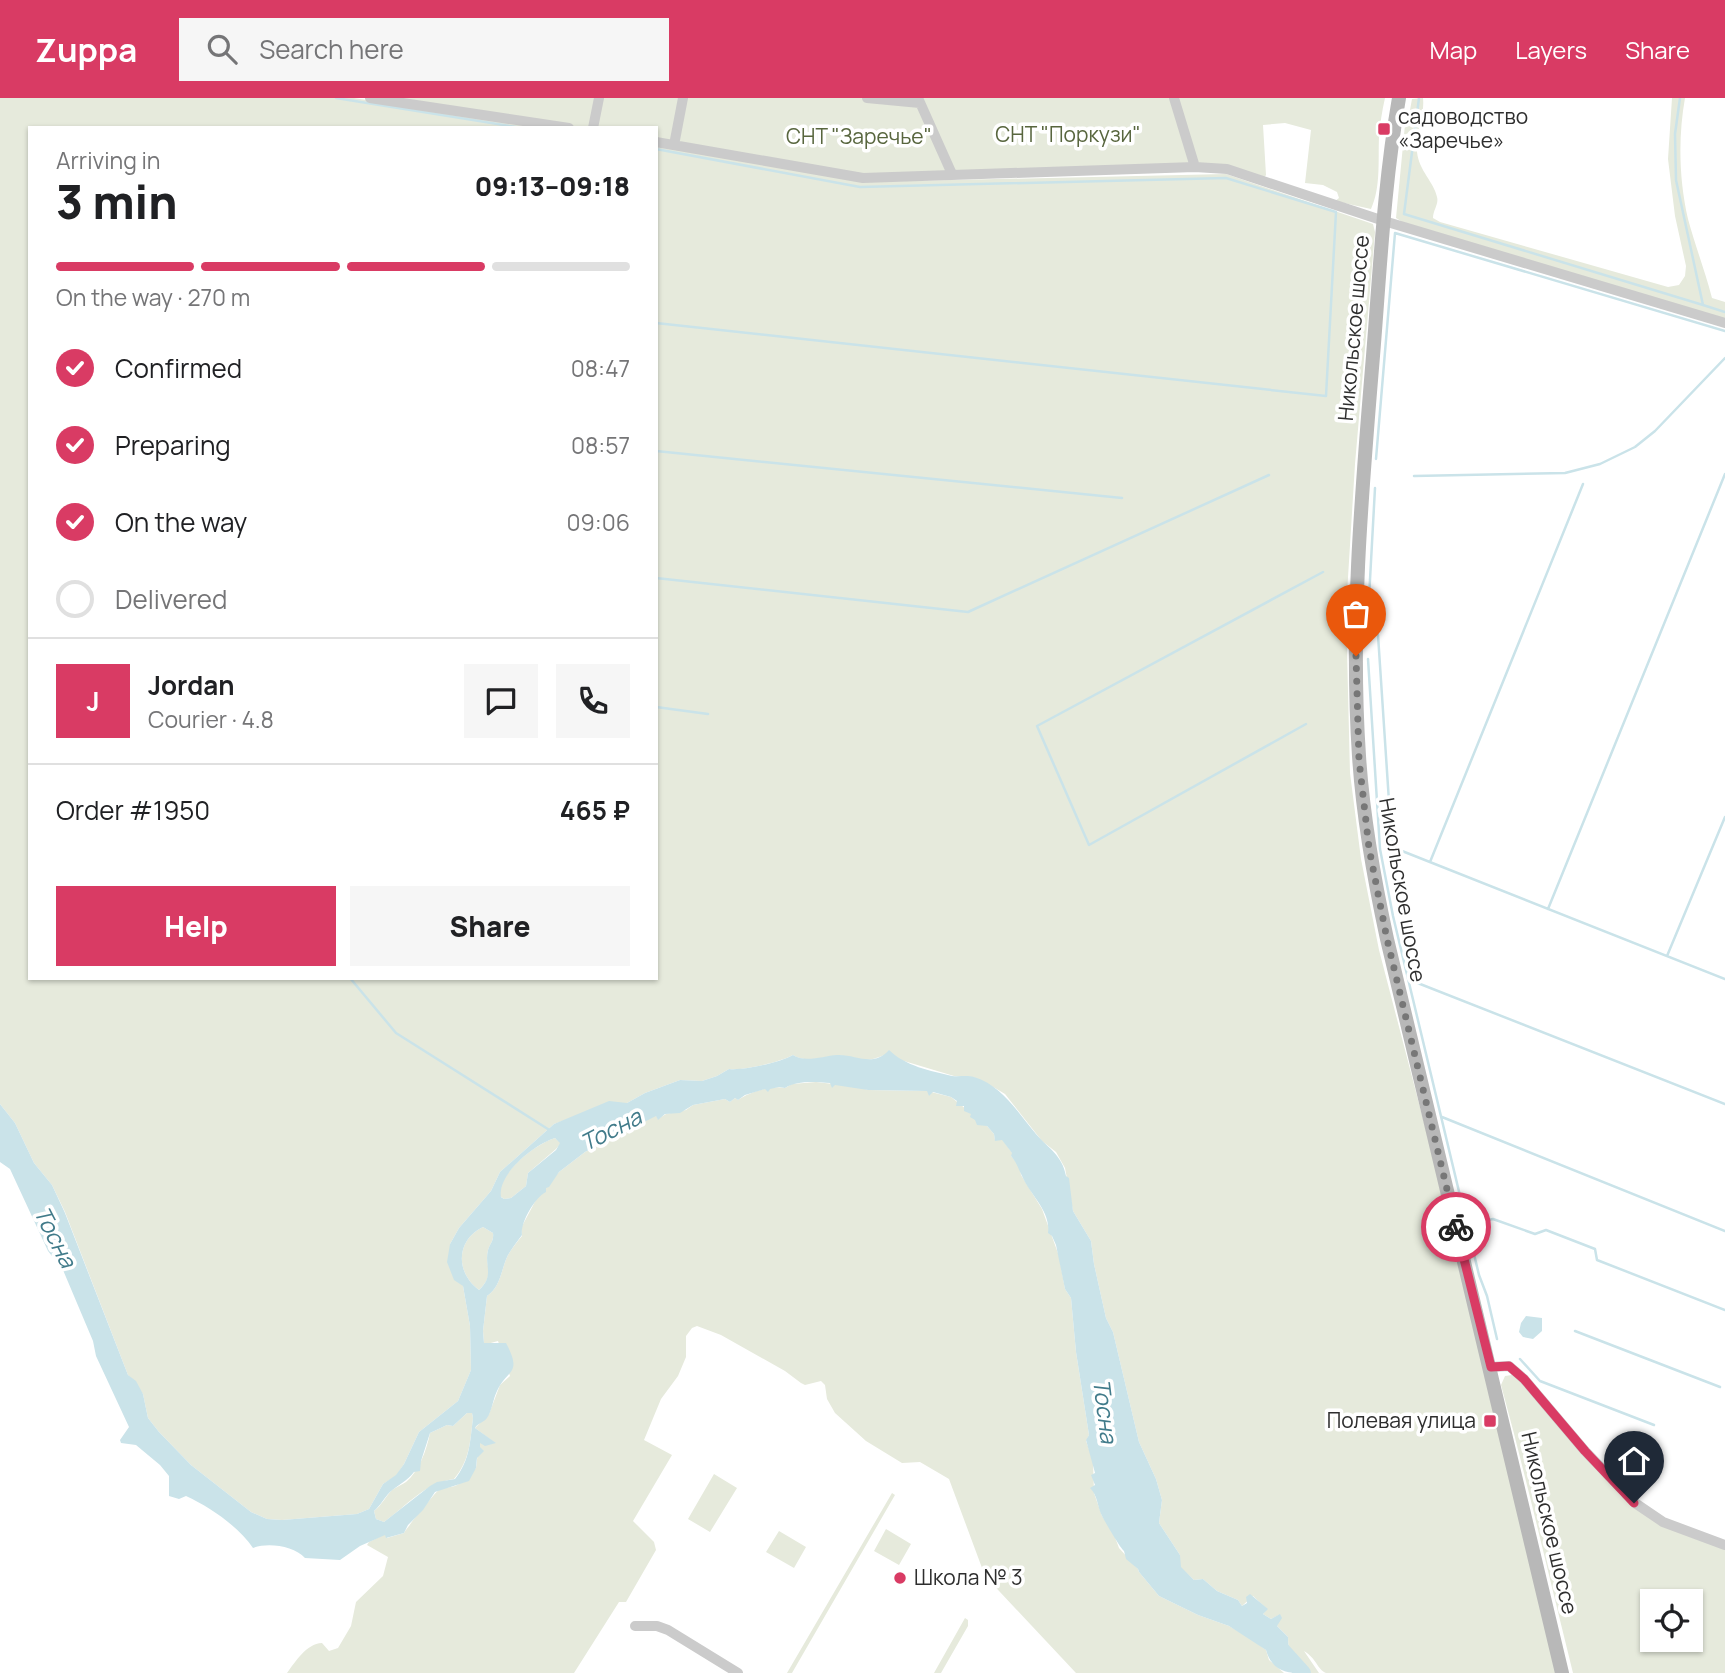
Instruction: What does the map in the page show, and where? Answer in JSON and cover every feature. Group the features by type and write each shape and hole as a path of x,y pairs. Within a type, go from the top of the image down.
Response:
{"main road":[{"name":"Никольское шоссе","path":"1399,98 1384,220 1359,539 1356,656 1359,760 1377,896 1562,1673"}],"street":[{"path":"370,98 556,126"},
{"path":"593,126 599,98"},
{"path":"674,145 683,98"},
{"path":"867,98 919,100 953,174"},
{"path":"1174,98 1195,167"},
{"path":"658,142 863,178 1195,167 1227,169 1384,220 1725,323"},
{"path":"1491,1367 1509,1366 1524,1379 1585,1451 1622,1491 1648,1514 1725,1545"},
{"path":"635,1626 657,1626 668,1630 738,1673"}],"green space":[{"path":"0,98 354,98 529,126 28,126 28,980 658,980 658,146 863,182 1226,174 1373,224 1375,232 1355,464 1346,610 1350,773 1361,859 1379,950 1435,1165 1560,1673 1326,1673 1304,1651 1319,1673 1308,1673 1303,1669 1303,1673 1298,1673 1289,1660 1288,1637 1277,1626 1279,1615 1271,1619 1263,1614 1267,1609 1253,1596 1242,1606 1238,1600 1217,1591 1203,1579 1194,1580 1180,1567 1180,1555 1159,1523 1162,1500 1156,1479 1139,1442 1113,1332 1106,1318 1091,1241 1073,1211 1065,1168 1056,1152 1042,1141 1005,1094 973,1077 954,1076 884,1055 863,1060 842,1056 808,1059 793,1055 743,1069 729,1069 702,1081 680,1080 627,1103 615,1103 554,1124 500,1172 491,1191 459,1228 450,1244 463,1286 470,1326 471,1370 458,1401 419,1432 404,1464 396,1476 383,1484 369,1509 357,1514 282,1520 267,1519 251,1512 191,1465 148,1418 143,1394 128,1375 65,1212 52,1185 34,1163 15,1123 0,1104"},
{"path":"370,98 1385,98 1379,132 1378,183 1371,209 1335,201 1339,198 1337,192 1323,185 1305,183 1311,130 1285,123 1263,125 1266,175 1262,181 1227,169 863,178 658,142 658,126 556,126"},
{"path":"1423,98 1417,152 1437,197 1433,218 1668,287 1679,285 1685,276 1686,266 1675,216 1668,159 1672,98 1685,98 1680,158 1685,204 1712,298 1725,302 1725,320 1404,223 1396,218 1406,114 1410,110 1412,99"},
{"path":"816,1082 868,1090 927,1091 951,1097 987,1126 994,1134 995,1140 1002,1139 1013,1154 1011,1156 1019,1165 1021,1175 1042,1209 1059,1256 1065,1289 1071,1298 1089,1435 1086,1441 1093,1460 1094,1493 1102,1516 1113,1532 1119,1548 1159,1596 1250,1638 1266,1650 1269,1660 1284,1673 1076,1673 985,1576 949,1479 920,1462 902,1463 866,1441 835,1413 821,1381 805,1385 721,1335 697,1326 686,1336 686,1357 678,1376 661,1399 644,1440 672,1455 633,1521 654,1542 656,1550 626,1602 619,1602 574,1673 287,1673 311,1646 322,1643 329,1651 338,1648 351,1626 356,1602 383,1576 388,1557 367,1545 369,1542 385,1534 387,1538 404,1533 436,1492 458,1485 476,1468 479,1443 495,1443 475,1428 489,1414 500,1385 510,1376 498,1341 484,1343 487,1296 495,1288 508,1255 522,1236 521,1228 538,1196 559,1172 585,1152 656,1115 658,1119 693,1105 725,1099 730,1102 767,1088 785,1088 792,1084"},
{"path":"555,1138 561,1143 528,1173 526,1186 511,1198 504,1199 500,1196 505,1179 519,1161 538,1146"},
{"path":"483,1227 493,1233 493,1236 487,1256 487,1279 479,1290 466,1274 462,1257 468,1240"},
{"path":"1512,1375 1521,1382 1621,1496 1725,1550 1725,1673 1573,1673 1501,1385 1505,1376"},
{"path":"467,1413 472,1413 473,1418 470,1443 463,1465 454,1479 425,1490 384,1522 376,1519 374,1511 392,1490 406,1482 419,1466 430,1433 447,1425 453,1426"},
{"path":"714,1474 737,1488 710,1532 688,1519"},
{"path":"892,1493 895,1495 792,1673 787,1673"},
{"path":"886,1529 911,1544 899,1565 874,1551"},
{"path":"779,1531 806,1547 794,1568 766,1552"},
{"path":"965,1618 968,1620 968,1626 941,1673 934,1673"}],"water":[{"path":"889,1050 895,1056 919,1067 952,1076 971,1076 984,1081 1009,1101 1058,1157 1069,1178 1073,1211 1091,1241 1106,1318 1113,1332 1139,1442 1156,1479 1162,1500 1159,1523 1180,1555 1181,1567 1194,1580 1203,1579 1217,1591 1238,1600 1242,1606 1247,1603 1246,1597 1250,1594 1268,1609 1263,1614 1271,1619 1280,1614 1282,1618 1277,1626 1288,1637 1289,1660 1298,1673 1278,1668 1266,1650 1229,1626 1198,1615 1159,1596 1138,1569 1126,1559 1090,1488 1095,1485 1091,1475 1095,1473 1086,1440 1089,1435 1071,1298 1065,1289 1056,1245 1048,1233 1046,1217 1011,1156 1012,1153 1002,1140 995,1141 994,1134 987,1126 977,1125 970,1117 971,1114 964,1111 964,1106 956,1106 957,1101 951,1097 933,1092 929,1096 927,1091 868,1090 835,1085 832,1088 830,1083 801,1083 770,1089 768,1092 765,1089 730,1102 725,1099 693,1105 680,1113 665,1114 658,1120 656,1116 585,1152 559,1172 546,1188 546,1192 533,1205 523,1224 522,1235 508,1255 495,1288 487,1296 484,1343 506,1343 513,1361 512,1371 497,1391 489,1415 475,1428 496,1443 485,1446 480,1443 484,1451 477,1458 476,1468 469,1481 435,1492 404,1533 386,1538 385,1535 360,1546 340,1560 305,1558 281,1546 253,1548 232,1525 205,1506 186,1496 179,1499 169,1496 169,1476 160,1465 136,1445 121,1443 120,1440 129,1427 96,1356 93,1341 63,1270 48,1251 10,1169 0,1162 0,1104 15,1123 34,1163 52,1185 128,1375 136,1381 143,1394 148,1418 191,1465 251,1512 267,1519 357,1514 369,1509 383,1484 396,1475 419,1432 458,1401 471,1370 470,1326 463,1286 454,1280 447,1262 450,1244 459,1228 491,1191 500,1172 554,1124 609,1101 627,1103 680,1080 702,1081 729,1069 762,1065 793,1055 803,1059 844,1055 871,1059","holes":["555,1138 560,1143 556,1150 528,1173 526,1186 511,1198 501,1197 505,1179 519,1161","483,1227 493,1233 487,1256 487,1280 479,1290 466,1274 462,1257 464,1248 474,1233","467,1413 472,1413 468,1450 464,1465 455,1479 430,1486 384,1522 376,1519 374,1511 388,1494 414,1472 420,1471 430,1433 447,1425 453,1426"]},
{"path":"1526,1316 1542,1318 1542,1331 1533,1339 1523,1337 1519,1332"}],"waterway":[{"path":"336,98 510,126"},
{"path":"1419,98 1404,214 1703,305 1676,180 1675,134 1680,98"},
{"path":"658,149 860,187 1226,178 1336,212 1326,396 658,323"},
{"path":"1376,459 1395,233 1725,331"},
{"path":"1703,305 1725,312"},
{"path":"1414,476 1565,473 1600,464 1635,447 1655,431 1725,358"},
{"path":"658,451 1122,498"},
{"path":"1548,909 1725,474"},
{"path":"658,578 968,612 1269,475"},
{"path":"1430,862 1583,484"},
{"path":"1375,488 1369,598 1378,635 1392,847 1725,979"},
{"path":"1306,724 1089,845 1037,726 1323,572"},
{"path":"1368,659 1380,849 1393,916 1479,1275 1497,1339"},
{"path":"658,707 708,714"},
{"path":"1667,956 1725,817"},
{"path":"352,980 396,1033 551,1131"},
{"path":"1410,980 1725,1104"},
{"path":"1442,1117 1725,1231"},
{"path":"1467,1224 1493,1219 1535,1234 1546,1230 1595,1249 1597,1260 1725,1310"},
{"path":"1575,1331 1720,1387"},
{"path":"1520,1359 1540,1381 1654,1425"},
{"name":"Тосна","path":"1276,1643 1303,1673"}],"way so far":[{"path":"1356,656 1359,760 1377,896 1456,1227"}],"place":[{"name":"садоводство «Заречье»","path":"1384,129"},
{"name":"Полевая улица","path":"1490,1421"},
{"name":"Школа № 3","path":"900,1578"}],"route":[{"path":"1456,1227 1491,1367 1509,1366 1524,1379 1585,1451 1634,1503"}],"park label":[{"name":"СНТ \"Поркузи\"","path":"1068,135"},
{"name":"СНТ \"Заречье\"","path":"859,137"}]}
